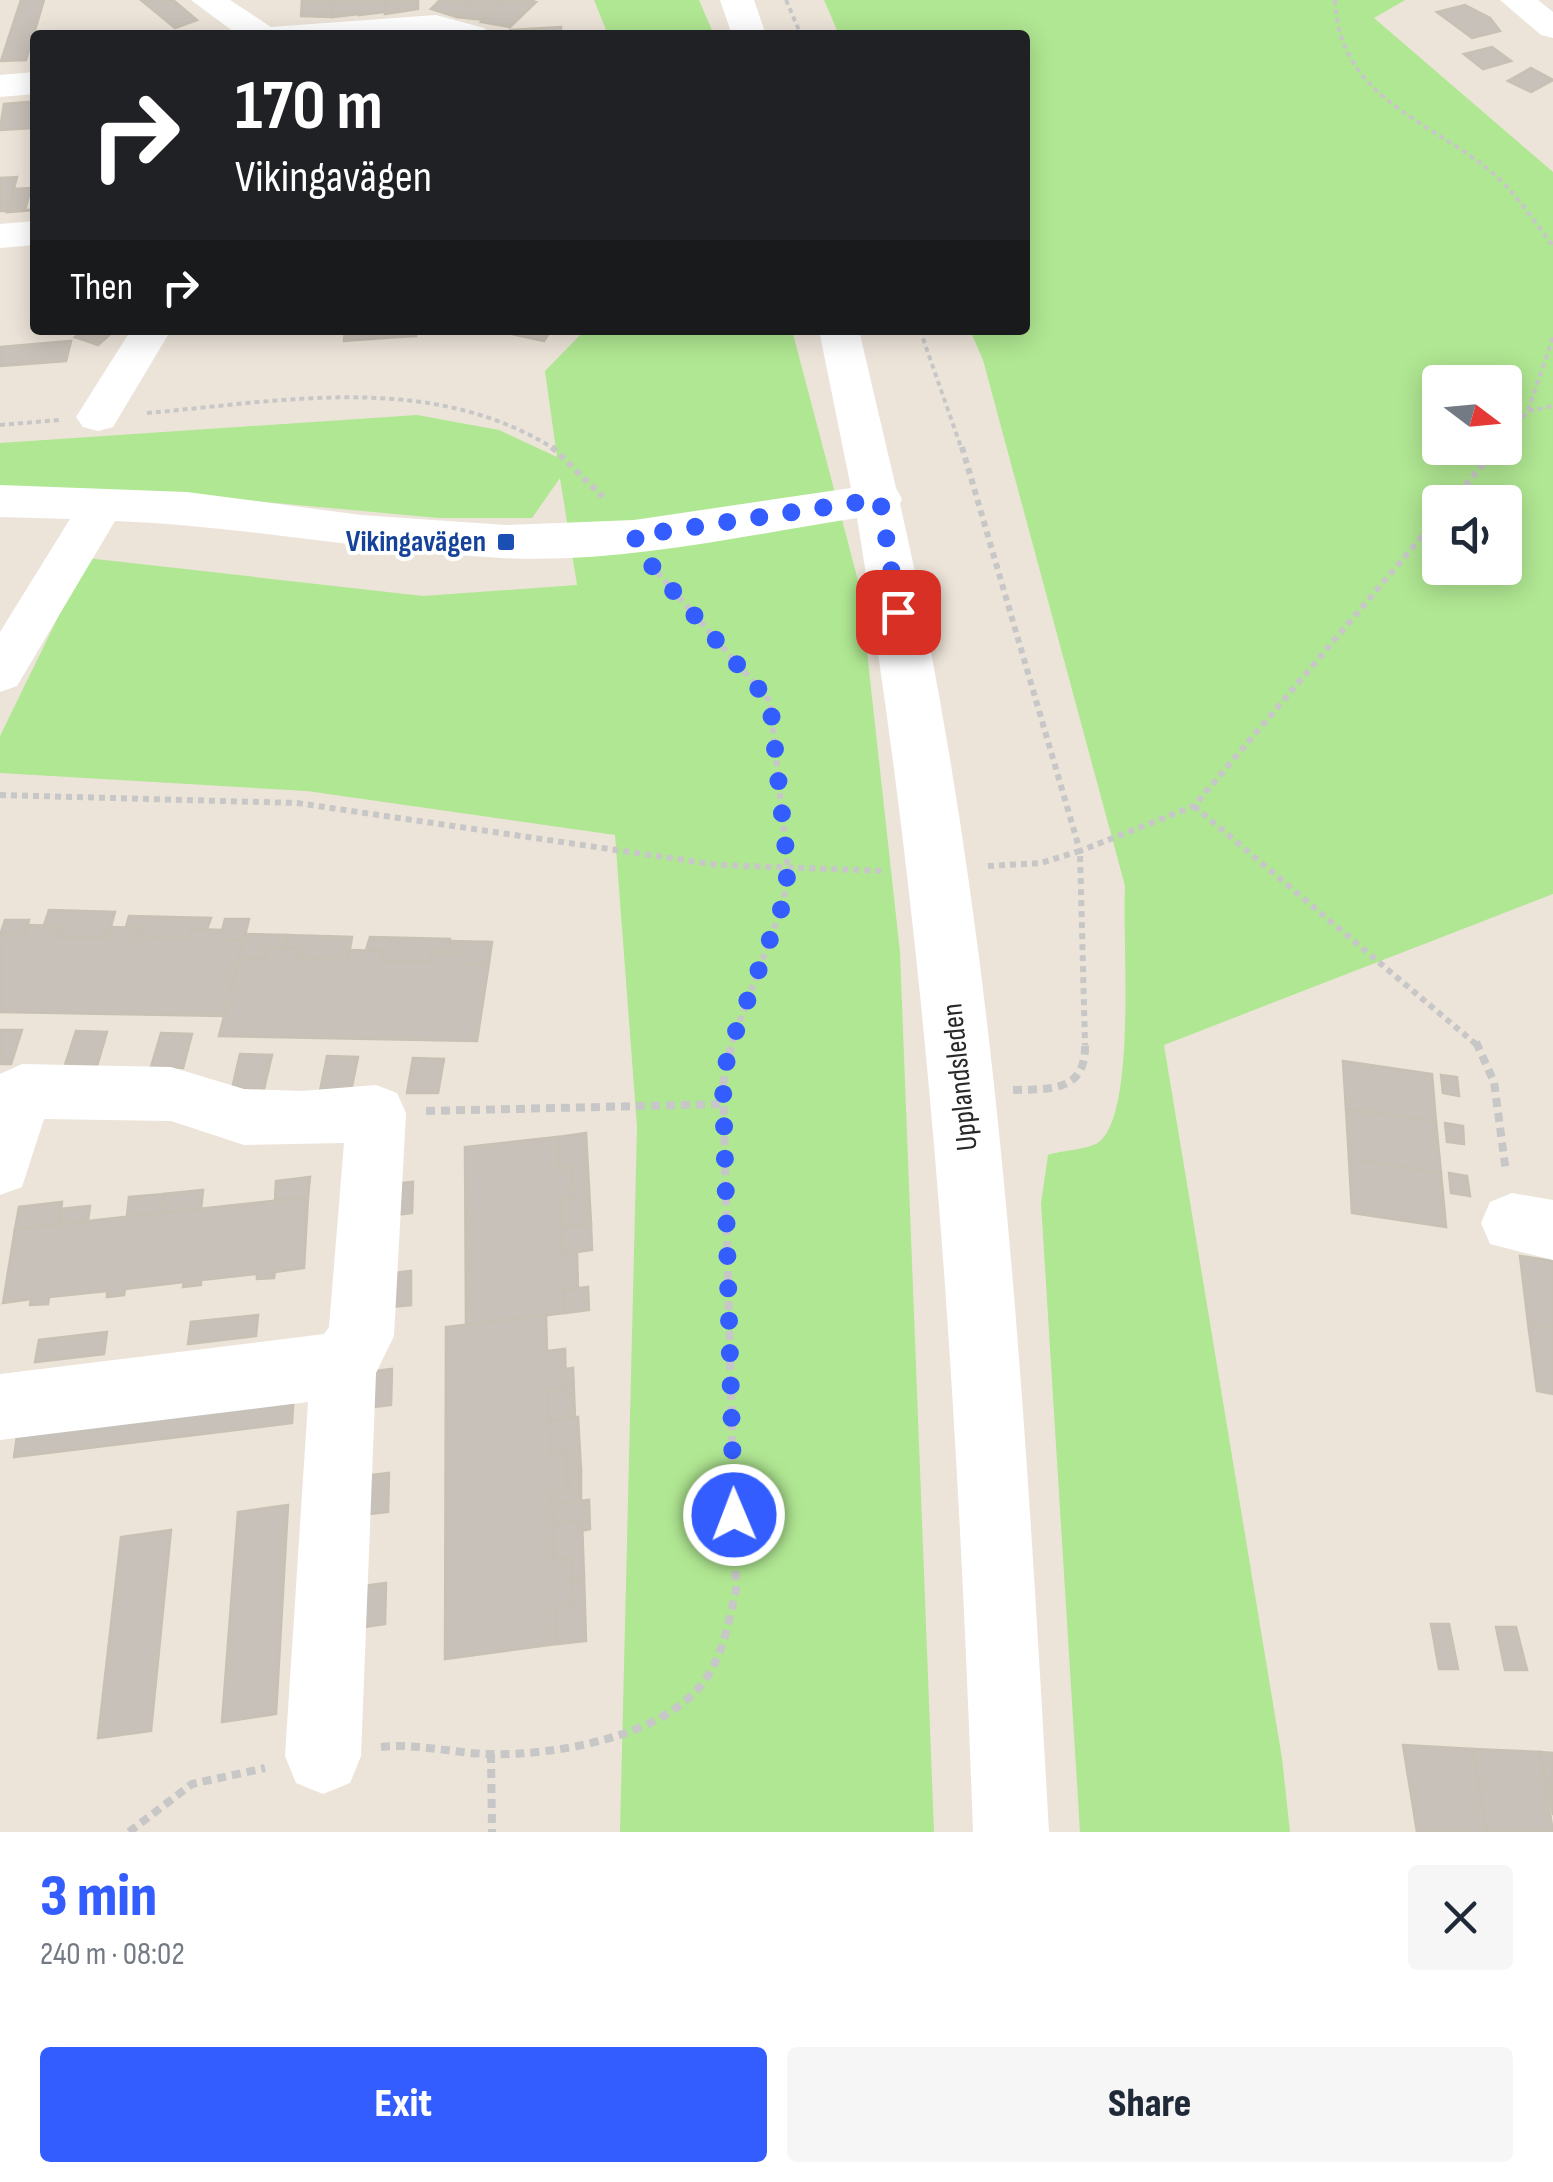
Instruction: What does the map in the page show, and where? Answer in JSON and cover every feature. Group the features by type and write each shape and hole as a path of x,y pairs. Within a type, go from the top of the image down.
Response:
{"street":[{"path":"208,0 254,30"},
{"path":"737,0 746,30"},
{"path":"1518,0 1553,28"},
{"path":"366,30 436,26 452,30"},
{"path":"0,86 30,84"},
{"path":"0,236 30,233"},
{"path":"98,417 147,335"},
{"name":"Upplandsleden","path":"841,335 880,499 940,874 996,1484 1012,1832"},
{"path":"0,500 226,512 448,540 558,542 634,536 880,499"},
{"path":"0,672 102,504"},
{"path":"0,1166 11,1091 171,1094 244,1117 300,1119 376,1113 362,1336 343,1365 323,1756"},
{"path":"0,1407 343,1365"}],"path":[{"path":"786,0 799,30"},
{"path":"1335,0 1333,19 1352,67 1368,84 1491,172 1553,246"},
{"path":"922,335 946,394 1080,851 1086,1063 1078,1078 1062,1089 962,1092"},
{"path":"1522,419 1528,412 1553,337"},
{"path":"0,424 367,396 423,398 496,417 544,440 583,475 634,536 654,569 770,702 788,870 783,904 728,1053 725,1104 736,1590 722,1645 699,1688 642,1728 576,1744 491,1754 392,1745 192,1784 129,1832"},
{"path":"1528,412 1553,406"},
{"path":"1465,485 1483,465"},
{"path":"1041,863 1194,806 1422,536"},
{"path":"0,795 297,804 718,865 871,872"},
{"path":"1194,806 1476,1040 1494,1082 1532,1226"},
{"path":"376,1113 725,1104"},
{"path":"491,1754 492,1832"}],"green space":[{"path":"594,0 699,0 712,30 606,30"},
{"path":"824,0 1405,0 1374,18 1553,172 1553,894 1164,1045 1282,1758 1290,1832 1080,1832 1041,1203 1048,1155 1099,1142 1111,1125 1119,1097 1125,1023 1125,886 983,360 972,335 1030,335 1030,30 837,30"},
{"path":"580,335 793,335 860,588 900,952 934,1832 620,1832 637,1127 615,835 307,791 0,773 0,736 87,558 423,596 577,585 560,478 532,518 438,518 223,498 0,493 0,443 417,415 499,430 557,457 545,371"}],"building":[{"path":"21,0 44,0 35,30 30,30 26,60 1,61"},
{"path":"141,0 173,0 197,20 175,28"},
{"path":"302,0 334,0 332,17 301,16"},
{"path":"334,0 360,0 359,14 332,17"},
{"path":"360,0 386,0 385,12 359,15"},
{"path":"386,0 418,0 418,9 385,14"},
{"path":"440,0 474,0 457,17 431,9"},
{"path":"474,0 503,0 484,20 457,17"},
{"path":"503,0 536,2 510,27 481,22"},
{"path":"1465,5 1490,18 1500,31 1472,38 1437,12"},
{"path":"561,27 561,30 510,30"},
{"path":"1492,47 1511,61 1483,69 1464,54"},
{"path":"1531,68 1553,80 1531,92 1508,81"},
{"path":"30,102 30,128 0,130 4,104"},
{"path":"17,177 8,211 0,211 0,178"},
{"path":"30,188 25,210 30,210 7,212 14,189"},
{"path":"78,335 109,335 98,345 75,337"},
{"path":"345,335 384,335 384,338 344,341"},
{"path":"384,335 416,335 416,336 384,338"},
{"path":"516,335 548,335 544,341"},
{"path":"71,341 66,361 0,366 0,347"},
{"path":"49,910 115,912 108,937 57,937 61,926 44,925"},
{"path":"129,916 211,918 207,929 192,929 190,939 137,938 140,928 126,927"},
{"path":"225,919 249,919 244,940 220,939"},
{"path":"5,920 29,920 24,936 0,935"},
{"path":"28,925 61,926 57,937 108,937 111,927 140,928 137,938 190,939 192,929 222,930 220,939 244,940 224,1016 0,1012 0,935 24,936"},
{"path":"245,934 287,935 283,949 267,948 264,959 239,958"},
{"path":"287,935 352,937 348,960 298,959 300,949 283,949"},
{"path":"370,937 450,939 448,952 432,952 430,962 382,961 384,951 366,950"},
{"path":"450,941 492,942 489,963 462,963 464,953 448,952"},
{"path":"267,948 300,949 298,959 348,960 350,950 384,951 382,961 430,962 432,952 464,953 462,963 489,963 477,1041 219,1036 239,958 264,959"},
{"path":"0,1030 22,1030 11,1064 0,1064"},
{"path":"76,1031 107,1032 97,1066 65,1065"},
{"path":"161,1033 192,1034 183,1068 151,1067"},
{"path":"240,1054 272,1055 264,1089 232,1089"},
{"path":"327,1056 358,1057 351,1091 320,1091"},
{"path":"413,1058 444,1059 438,1093 407,1093"},
{"path":"1343,1061 1432,1074 1436,1122 1346,1109"},
{"path":"1441,1075 1457,1077 1459,1096 1443,1093"},
{"path":"1346,1109 1436,1122 1441,1173 1349,1159"},
{"path":"1445,1123 1463,1126 1464,1144 1447,1142"},
{"path":"586,1133 591,1224 561,1227 561,1200 574,1199 572,1165 559,1167 558,1137"},
{"path":"558,1137 559,1167 572,1165 574,1199 561,1200 562,1254 577,1252 578,1289 564,1290 565,1313 466,1325 465,1147"},
{"path":"1349,1159 1441,1173 1446,1227 1352,1213"},
{"path":"1449,1173 1467,1176 1470,1196 1451,1193"},
{"path":"310,1177 308,1197 275,1200 276,1181"},
{"path":"413,1182 412,1213 372,1218 373,1186"},
{"path":"203,1190 201,1209 162,1213 164,1194"},
{"path":"164,1194 162,1213 127,1216 129,1197"},
{"path":"308,1197 304,1268 275,1272 274,1278 257,1279 257,1274 201,1280 201,1285 183,1287 184,1282 125,1289 124,1295 107,1297 107,1291 49,1297 48,1304 30,1305 31,1299 3,1303 15,1229"},
{"path":"62,1202 59,1224 15,1229 19,1207"},
{"path":"90,1206 88,1221 59,1224 61,1209"},
{"path":"591,1224 592,1250 562,1254 561,1227"},
{"path":"1520,1256 1553,1261 1553,1327 1528,1323"},
{"path":"411,1271 411,1305 368,1309 370,1276"},
{"path":"588,1287 589,1310 565,1313 564,1290"},
{"path":"258,1315 256,1336 188,1344 191,1322"},
{"path":"546,1315 547,1351 565,1349 566,1389 549,1391 551,1452 567,1450 568,1491 552,1494 554,1560 571,1557 574,1605 556,1607 557,1644 445,1659 446,1327"},
{"path":"1528,1323 1553,1327 1553,1394 1537,1391"},
{"path":"107,1332 104,1354 35,1362 39,1340"},
{"path":"573,1368 575,1418 549,1421 549,1391 566,1389 565,1369"},
{"path":"392,1369 391,1405 348,1410 350,1374"},
{"path":"295,1374 292,1423 14,1457 21,1408"},
{"path":"578,1417 581,1470 568,1472 567,1450 551,1452 549,1421"},
{"path":"581,1470 581,1501 552,1504 552,1494 568,1491 568,1472"},
{"path":"389,1473 388,1512 343,1517 345,1478"},
{"path":"589,1500 590,1529 582,1531 582,1521 553,1525 552,1504"},
{"path":"288,1505 276,1714 222,1722 238,1512"},
{"path":"582,1521 584,1577 572,1579 571,1557 554,1560 553,1525"},
{"path":"171,1530 151,1731 98,1738 121,1537"},
{"path":"584,1577 586,1641 557,1644 556,1607 574,1605 572,1579"},
{"path":"386,1583 385,1624 338,1631 340,1589"},
{"path":"1431,1624 1449,1624 1458,1669 1439,1669"},
{"path":"1496,1627 1516,1627 1527,1670 1505,1670"},
{"path":"1403,1745 1473,1749 1487,1832 1417,1832"},
{"path":"1473,1749 1540,1752 1553,1832 1487,1832"},
{"path":"1540,1752 1553,1753 1553,1815"}],"place":[{"name":"Vikingavägen","path":"506,542"}],"route":[{"path":"734,1515 723,1084 728,1053 783,904 788,870 770,702 654,569 634,536 880,499 898,612"}]}
